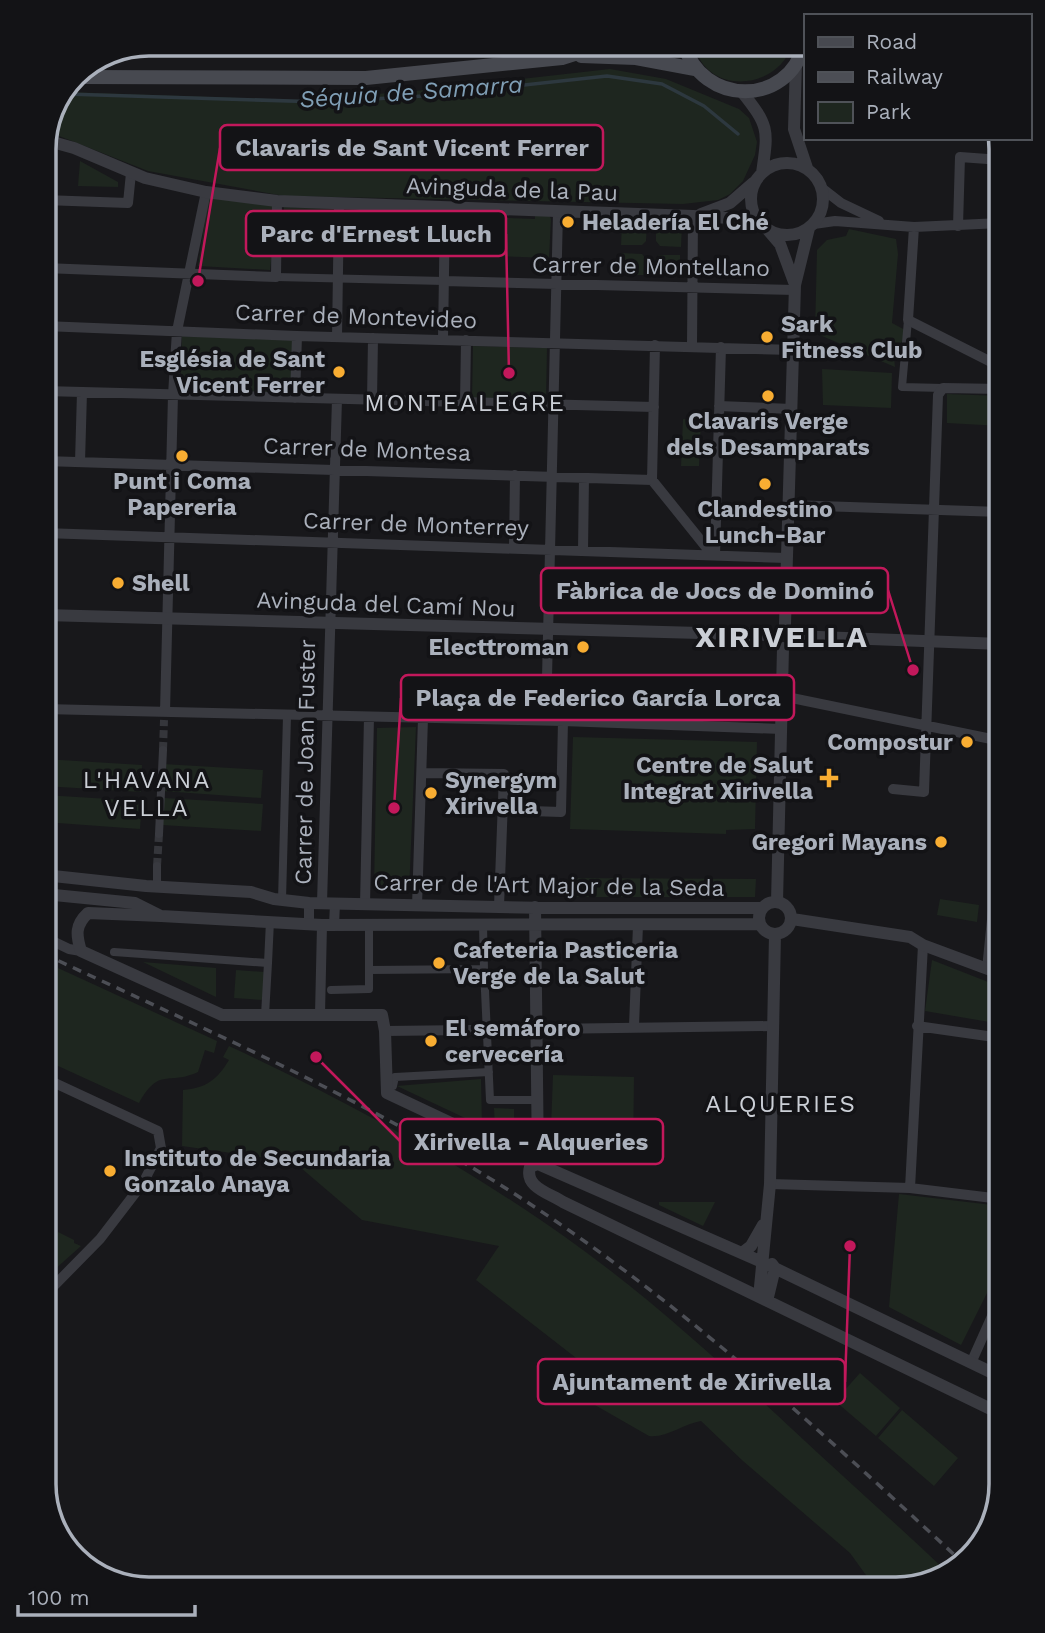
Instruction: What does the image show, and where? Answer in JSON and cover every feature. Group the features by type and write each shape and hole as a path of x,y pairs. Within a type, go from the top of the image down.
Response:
{"main road":[{"path":"91,77 366,78 564,56"},
{"path":"593,56 636,58 695,69"},
{"path":"689,56 695,69 708,81 724,89 742,92 763,89 782,79 799,56"}],"street":[{"path":"796,63 794,129 807,169"},
{"path":"742,92 758,112 767,134 751,204 755,215 780,244 795,288"},
{"name":"Avinguda de la Pau","path":"56,143 131,173 206,192 277,201 732,218 765,228"},
{"path":"958,226 960,157 989,159"},
{"path":"759,176 776,164 792,163 817,177 823,189 824,202 821,214 812,226 795,288 785,624"},
{"path":"56,201 128,204 131,173"},
{"name":"Avinguda de la Pau","path":"693,216 730,203 759,176"},
{"path":"823,189 848,207 888,224"},
{"path":"165,716 177,331 206,192"},
{"path":"276,277 277,201"},
{"path":"337,337 339,204"},
{"path":"443,339 445,207"},
{"path":"546,720 558,212"},
{"path":"692,346 693,216"},
{"path":"765,228 789,236 812,226 835,221 914,227 989,224"},
{"path":"914,227 902,387 989,389"},
{"name":"Carrer de Montellano","path":"56,268 338,279 795,288"},
{"path":"908,320 989,360"},
{"name":"Carrer de Montevideo","path":"56,326 793,350"},
{"path":"295,398 297,336"},
{"path":"372,400 373,338"},
{"path":"465,403 466,340"},
{"path":"655,345 652,480 715,555"},
{"path":"715,555 721,347"},
{"path":"893,789 924,792 938,395 943,388"},
{"path":"56,391 654,407"},
{"path":"80,462 82,392"},
{"name":"Carrer de Joan Fuster","path":"322,903 337,399"},
{"path":"719,406 791,409"},
{"name":"Carrer de Montesa","path":"56,461 652,480"},
{"path":"514,548 515,475"},
{"path":"583,551 584,478"},
{"path":"789,505 989,512"},
{"name":"Carrer de Monterrey","path":"56,533 787,558"},
{"name":"Avinguda del Camí Nou","path":"56,615 769,635"},
{"path":"785,624 790,627 793,636 790,645 783,648 772,644 769,635 773,627 785,624"},
{"path":"793,636 989,644"},
{"path":"777,902 783,648"},
{"path":"782,696 989,739"},
{"path":"56,710 165,716 546,720 781,729"},
{"path":"282,900 287,716"},
{"path":"365,905 369,717"},
{"path":"418,906 423,718"},
{"path":"502,810 561,812 563,721"},
{"path":"159,834 163,750"},
{"path":"422,773 504,775 499,906"},
{"path":"152,886 158,866"},
{"name":"Carrer de l'Art Major de la Seda","path":"56,876 251,892 282,900 365,905 762,908"},
{"name":"Carrer de l'Art Major de la Seda","path":"101,898 152,886"},
{"name":"Carrer de l'Art Major de la Seda","path":"56,895 135,902 161,916"},
{"path":"777,902 786,905 792,919 785,932 775,934 766,932 760,924 759,916 767,904 777,902"},
{"path":"320,1014 322,903"},
{"path":"322,903 322,925"},
{"path":"535,907 538,1164"},
{"name":"Carrer de l'Art Major de la Seda","path":"82,951 77,928 88,913 322,925 760,924"},
{"path":"792,919 910,937 923,945 987,970 989,952"},
{"path":"265,1015 270,921"},
{"path":"331,990 369,989 369,925"},
{"path":"483,925 490,1100 537,1100"},
{"path":"635,1026 638,925"},
{"path":"763,1299 762,1262 770,1184 775,934"},
{"path":"56,943 82,951 222,1015 382,1015 387,1093 538,1164 775,1268 989,1371"},
{"path":"910,1188 923,945"},
{"path":"114,952 268,963"},
{"path":"369,970 484,969"},
{"path":"385,1031 773,1026"},
{"path":"917,1026 989,1036"},
{"path":"393,1086 394,1077 489,1072"},
{"path":"56,1084 158,1131 161,1148 144,1183 100,1240 56,1284"},
{"path":"538,1164 530,1167 531,1183 563,1202 989,1408"},
{"path":"563,1202 571,1178"},
{"path":"770,1184 910,1188 989,1198"},
{"path":"742,1253 759,1235 768,1208"},
{"path":"763,1299 775,1268 770,1258 771,1230 768,1208"},
{"path":"971,1363 989,1330"}],"green space":[{"path":"699,56 786,56 772,72 741,82 712,72"},
{"path":"610,69 666,79 739,109 749,118 757,142 755,155 743,181 730,194 718,200 683,204 284,196 148,171 57,135 66,108 76,92 299,100 415,91"},
{"path":"80,161 118,182 118,187 78,186"},
{"path":"209,195 277,202 270,270 198,266"},
{"path":"284,207 336,208 336,251 283,249"},
{"path":"343,209 353,209 354,212 435,215 436,211 442,211 441,254 342,251"},
{"path":"448,211 461,211 461,216 535,219 535,214 549,215 549,258 447,254"},
{"path":"622,223 647,224 646,241 642,245 621,245"},
{"path":"656,224 682,225 681,247 660,246 656,241"},
{"path":"849,229 896,239 898,254 892,323 907,331 894,358 895,367 815,333 817,250 827,240 846,236"},
{"path":"621,253 642,254 646,259 646,275 620,275"},
{"path":"659,255 680,255 680,276 654,276 655,259"},
{"path":"182,336 293,340 292,393 180,389"},
{"path":"473,346 547,348 546,400 472,398"},
{"path":"822,369 892,373 891,408 823,405"},
{"path":"947,394 989,396 989,425 947,423"},
{"path":"683,419 701,420 699,466 681,466"},
{"path":"416,727 409,892 374,889 377,728"},
{"path":"573,737 757,742 755,829 726,830 726,834 570,829"},
{"path":"56,760 142,765 141,792 56,787"},
{"path":"163,764 263,770 261,798 162,791"},
{"path":"56,796 142,801 140,829 56,823"},
{"path":"164,798 263,804 261,831 162,825"},
{"path":"568,878 756,879 755,897 569,897"},
{"path":"940,899 979,905 977,922 937,915"},
{"path":"932,960 989,982 989,1022 925,1011"},
{"path":"143,962 216,968 216,997"},
{"path":"58,968 217,1041 214,1053 205,1050 198,1072 159,1081 146,1092 139,1103 56,1065"},
{"path":"236,970 265,972 263,1000 234,998"},
{"path":"229,1046 321,1091 411,1139 541,1220 637,1292 690,1336 940,1565 908,1576 867,1577 850,1553 701,1421 662,1435 649,1436 574,1393 589,1368 476,1280 499,1246 362,1220 294,1162 182,1146 183,1090 204,1085 215,1078 229,1060 223,1057"},
{"path":"553,1075 634,1077 633,1156 550,1154"},
{"path":"481,1079 482,1126 397,1086"},
{"path":"494,1108 514,1109 514,1125 523,1126 520,1142 495,1131"},
{"path":"899,1194 989,1205 989,1289 961,1345 889,1307"},
{"path":"659,1202 715,1202 703,1226 659,1205"},
{"path":"58,1232 81,1246 56,1268"},
{"path":"860,1373 900,1408 876,1436 835,1401"},
{"path":"902,1410 958,1458 934,1486 878,1438"}],"waterway":[{"name":"Séquia de Samarra","path":"74,94 322,102 423,96 607,76 662,84 704,106 738,134"}],"tunnel":[{"path":"163,750 164,720"},
{"path":"157,866 159,834"}],"railway":[{"path":"56,960 348,1099 467,1164 524,1200 640,1282 750,1371 955,1556"}],"place":[{"name":"Heladería El Ché","path":"568,222"},
{"name":"Clavaris de Sant Vicent Ferrer","path":"198,281"},
{"name":"Sark Fitness Club","path":"767,337"},
{"name":"Església de Sant Vicent Ferrer","path":"339,372"},
{"name":"Parc d'Ernest Lluch","path":"509,373"},
{"name":"Clavaris Verge dels Desamparats","path":"768,396"},
{"name":"Punt i Coma Papereria","path":"182,456"},
{"name":"Clandestino Lunch-Bar","path":"765,484"},
{"name":"Shell","path":"118,583"},
{"name":"Electtroman","path":"583,647"},
{"name":"Fàbrica de Jocs de Dominó","path":"913,670"},
{"name":"Compostur","path":"967,742"},
{"name":"Centre de Salut Integrat Xirivella","path":"829,778"},
{"name":"Synergym Xirivella","path":"431,793"},
{"name":"Plaça de Federico García Lorca","path":"394,808"},
{"name":"Gregori Mayans","path":"941,842"},
{"name":"Cafeteria Pasticeria Verge de la Salut","path":"439,963"},
{"name":"El semáforo cervecería","path":"431,1041"},
{"name":"Xirivella - Alqueries","path":"316,1057"},
{"name":"Instituto de Secundaria Gonzalo Anaya","path":"110,1171"},
{"name":"Ajuntament de Xirivella","path":"850,1246"}],"district":[{"name":"MONTEALEGRE","path":"465,403"},
{"name":"XIRIVELLA","path":"782,637"},
{"name":"L'HAVANA VELLA","path":"147,794"},
{"name":"ALQUERIES","path":"781,1104"}]}
